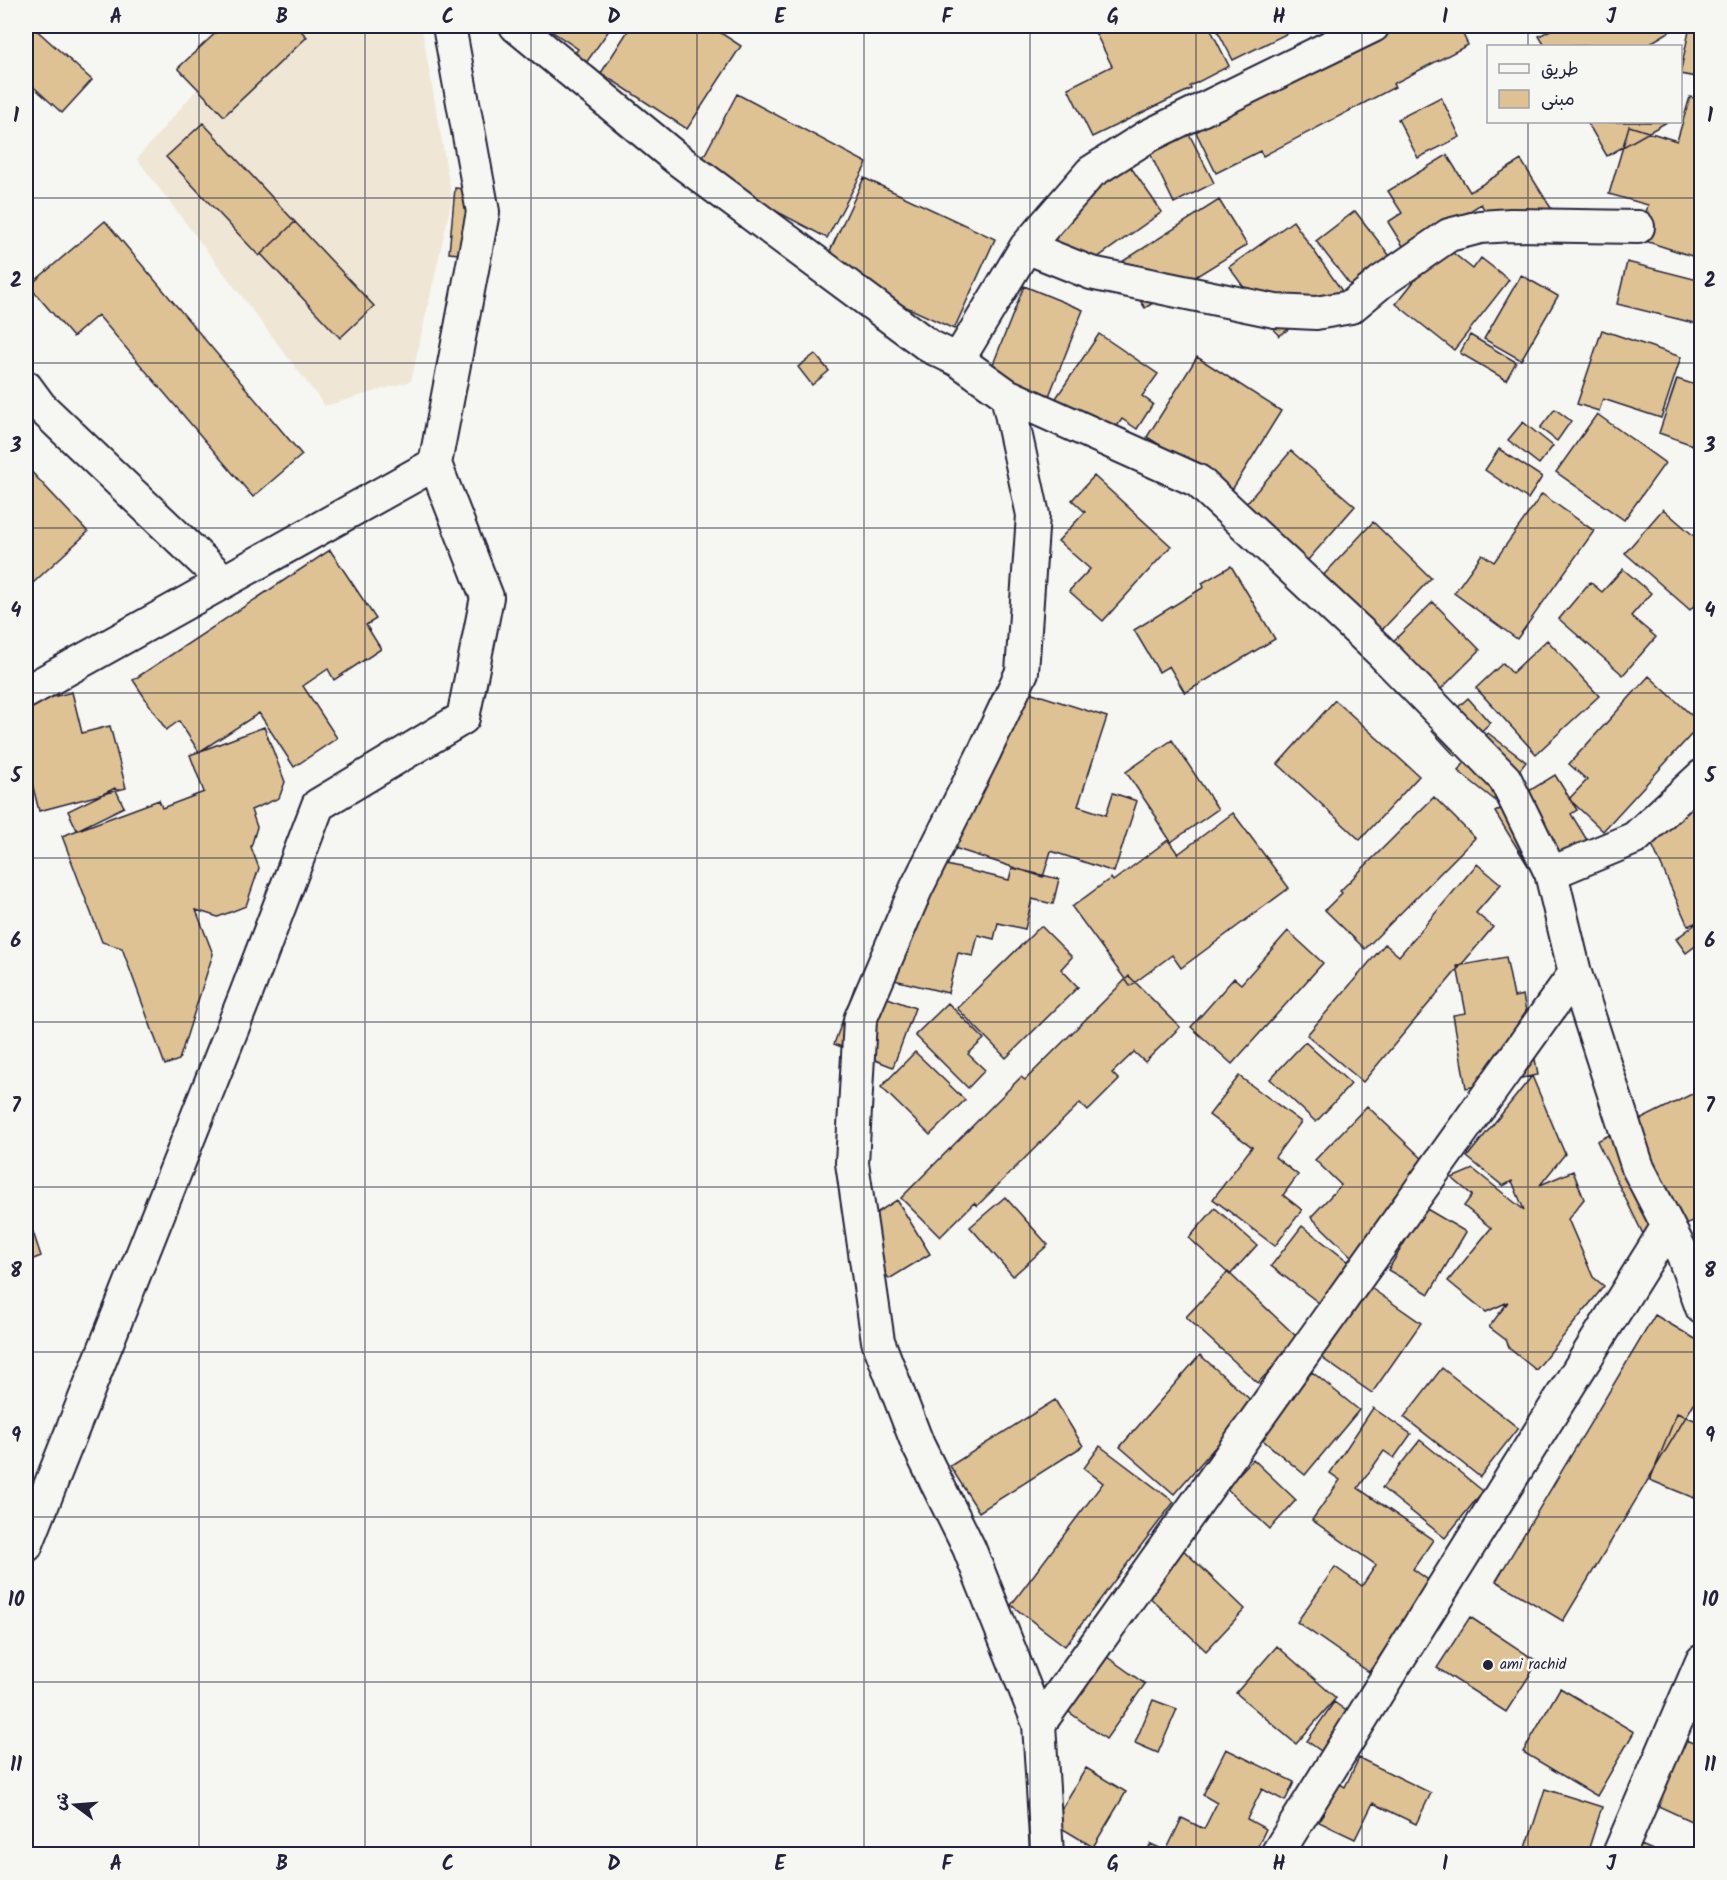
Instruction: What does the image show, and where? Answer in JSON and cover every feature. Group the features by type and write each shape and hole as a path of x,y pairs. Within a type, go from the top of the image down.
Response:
{"street":[{"path":"26,1546 246,994 318,806 463,718 487,597 435,464 483,212 449,26"},
{"path":"516,26 676,158 928,346 958,360 1007,395 1198,481 1380,651 1505,779 1551,873 1575,973 1638,1168 1683,1255 1701,1308"},
{"path":"958,360 1026,247 1091,172 1148,136 1373,26"},
{"path":"1026,247 1091,273 1275,311 1316,313 1351,307 1381,282 1449,235 1480,227 1511,225 1638,227"},
{"path":"26,387 40,406 224,581"},
{"path":"1007,395 1034,515 1022,672 915,889 860,1020 852,1163 878,1341 918,1445 969,1548 1039,1724 1047,1854"},
{"path":"26,692 435,464"},
{"path":"1551,873 1635,838 1701,776"},
{"path":"1039,1724 1575,973"},
{"path":"1277,1854 1668,1226"},
{"path":"1619,1854 1701,1661"}],"shaded area":[{"path":"251,26 418,26 422,30 452,199 411,381 325,406 137,159"}],"building":[{"path":"26,26 32,26 92,80 62,113 26,80"},
{"path":"223,26 296,26 307,37 224,116 178,68"},
{"path":"544,26 612,26 581,70 569,61 578,49"},
{"path":"631,26 680,26 683,28 685,26 710,26 741,46 687,129 601,73"},
{"path":"1092,26 1209,26 1229,66 1190,86 1191,89 1092,137 1068,88 1112,66"},
{"path":"1215,26 1302,26 1233,60"},
{"path":"1377,26 1459,26 1468,45 1393,84 1395,87 1263,156 1260,151 1216,173 1191,122"},
{"path":"1558,26 1677,26 1652,42 1654,45 1544,45 1539,36"},
{"path":"1690,26 1702,26 1702,78 1682,74"},
{"path":"737,94 867,163 827,238 697,169"},
{"path":"1441,97 1460,137 1418,158 1398,119"},
{"path":"1690,97 1702,100 1702,233 1695,257 1639,239 1648,205 1609,194 1629,126 1677,141"},
{"path":"203,123 295,222 259,256 166,157"},
{"path":"1588,123 1665,123 1607,156"},
{"path":"1186,128 1214,183 1174,203 1147,147"},
{"path":"1447,155 1470,192 1521,160 1551,208 1503,239 1481,204 1406,251 1388,222 1402,213 1388,191"},
{"path":"1125,159 1162,212 1077,272 1044,224"},
{"path":"864,178 995,239 954,329 822,268"},
{"path":"455,188 476,190 470,255 449,253"},
{"path":"1219,200 1247,245 1145,308 1117,265"},
{"path":"1355,211 1396,264 1357,294 1316,241"},
{"path":"105,221 302,455 253,497 98,315 73,337 29,286"},
{"path":"1293,221 1342,291 1279,336 1229,267"},
{"path":"295,222 374,306 340,338 261,254"},
{"path":"1443,245 1473,269 1481,258 1509,280 1454,350 1396,304"},
{"path":"1627,262 1702,281 1702,325 1617,304"},
{"path":"1521,275 1558,296 1521,360 1484,339"},
{"path":"1024,286 1083,310 1047,401 988,377"},
{"path":"1602,330 1681,357 1661,418 1603,399 1599,411 1577,404"},
{"path":"1099,334 1158,374 1142,396 1153,404 1137,429 1122,419 1109,438 1054,401"},
{"path":"1470,335 1516,362 1506,380 1460,353"},
{"path":"815,354 829,371 812,385 798,367"},
{"path":"1197,357 1281,411 1232,490 1147,437"},
{"path":"1677,379 1702,387 1701,448 1659,433"},
{"path":"1555,409 1571,421 1557,441 1540,428"},
{"path":"1597,414 1665,463 1624,520 1556,472"},
{"path":"1523,422 1553,446 1539,464 1508,440"},
{"path":"1499,449 1542,477 1528,499 1485,470"},
{"path":"1291,451 1355,506 1301,568 1238,513"},
{"path":"26,466 88,532 33,583 26,575"},
{"path":"1094,476 1171,546 1103,621 1069,591 1090,569 1058,541 1085,512 1072,500"},
{"path":"1542,494 1594,531 1517,639 1454,593 1482,554 1494,562"},
{"path":"1663,509 1702,543 1702,597 1690,610 1625,553"},
{"path":"1373,522 1431,578 1364,649 1306,594"},
{"path":"330,550 376,619 366,625 381,649 334,680 328,669 303,686 337,738 294,767 259,713 199,752 179,721 166,730 133,680"},
{"path":"1231,566 1275,639 1185,693 1169,666 1159,672 1134,630 1204,587 1202,583"},
{"path":"1623,569 1651,593 1631,616 1656,637 1623,675 1559,619 1590,582 1602,592"},
{"path":"1433,602 1480,650 1421,709 1373,661"},
{"path":"1547,640 1599,696 1536,754 1476,688 1503,663 1512,673"},
{"path":"1649,676 1701,724 1603,831 1569,799 1587,780 1569,764"},
{"path":"1023,690 1107,717 1078,806 1106,815 1113,793 1137,801 1114,872 1051,851 1043,877 954,848"},
{"path":"72,692 82,733 110,726 126,788 39,811 26,759 26,704"},
{"path":"1468,698 1490,723 1455,756 1432,731"},
{"path":"1335,700 1419,776 1360,840 1278,764"},
{"path":"264,727 285,782 279,798 251,810 257,827 251,847 259,868 246,906 218,917 196,910 213,954 179,1060 165,1065 122,948 102,942 62,836 159,800 162,808 204,792 190,755"},
{"path":"1488,733 1526,762 1496,801 1458,771"},
{"path":"1172,740 1218,809 1171,842 1126,772"},
{"path":"1555,775 1577,810 1571,814 1587,840 1533,874 1495,812"},
{"path":"1701,776 1702,920 1688,926 1643,824"},
{"path":"115,788 124,807 77,830 68,811"},
{"path":"1434,797 1475,838 1365,949 1325,910 1342,893 1340,891"},
{"path":"1233,813 1289,888 1181,968 1172,955 1130,986 1072,907 1111,878 1113,881 1168,840 1178,854"},
{"path":"938,863 1009,880 1012,868 1059,879 1053,904 1032,899 1025,929 998,923 994,939 978,935 973,956 958,953 948,993 886,978 905,900 928,905"},
{"path":"1477,864 1501,884 1476,913 1493,927 1363,1082 1307,1035 1385,944 1399,956"},
{"path":"1697,923 1702,928 1702,941 1686,953 1676,939"},
{"path":"1041,926 1072,957 1061,969 1078,987 1006,1058 957,1008"},
{"path":"1288,931 1323,963 1232,1064 1191,1027 1234,978 1241,984"},
{"path":"1506,957 1514,997 1523,995 1538,1075 1466,1088 1453,1015 1466,1013 1457,966"},
{"path":"1129,976 1180,1027 1145,1062 1134,1052 1112,1073 1119,1080 1088,1111 1080,1103 977,1206 974,1203 940,1237 901,1198 1021,1077 1025,1080"},
{"path":"855,986 915,1008 893,1067 834,1044"},
{"path":"948,1003 984,1039 968,1054 985,1070 968,1088 915,1035"},
{"path":"1305,1042 1351,1084 1316,1122 1270,1079"},
{"path":"915,1052 965,1100 930,1135 881,1087"},
{"path":"1239,1076 1301,1122 1275,1157 1298,1175 1283,1195 1302,1210 1275,1246 1213,1199 1252,1147 1209,1115"},
{"path":"1532,1076 1565,1154 1540,1185 1573,1171 1584,1199 1568,1219 1593,1277 1604,1286 1536,1370 1510,1349 1506,1340 1489,1327 1508,1302 1486,1312 1448,1281 1491,1228 1464,1206 1472,1195 1452,1178 1473,1169 1524,1210 1512,1181 1503,1186 1467,1157"},
{"path":"1702,1089 1702,1217 1648,1244 1597,1141"},
{"path":"1367,1106 1427,1163 1394,1197 1405,1208 1355,1260 1311,1217 1341,1185 1315,1160"},
{"path":"1005,1197 1048,1245 1013,1276 970,1227"},
{"path":"897,1200 930,1254 889,1279 857,1225"},
{"path":"1215,1208 1257,1245 1230,1275 1189,1238"},
{"path":"1425,1208 1466,1232 1429,1294 1388,1270"},
{"path":"26,1211 41,1256 26,1262"},
{"path":"1302,1226 1354,1266 1323,1306 1271,1266"},
{"path":"1228,1272 1299,1339 1258,1383 1186,1317"},
{"path":"1368,1286 1421,1323 1372,1393 1319,1356"},
{"path":"1655,1315 1702,1343 1702,1390 1563,1621 1496,1581"},
{"path":"1200,1355 1254,1403 1174,1494 1120,1447"},
{"path":"1442,1368 1518,1428 1480,1477 1404,1417"},
{"path":"1312,1372 1359,1410 1305,1475 1259,1437"},
{"path":"1055,1400 1083,1446 979,1512 950,1466"},
{"path":"1373,1408 1411,1434 1394,1458 1384,1451 1358,1488 1433,1540 1413,1569 1431,1582 1369,1672 1297,1622 1335,1567 1362,1586 1376,1565 1312,1520 1340,1480 1330,1473"},
{"path":"1677,1413 1702,1423 1702,1479 1694,1498 1650,1480"},
{"path":"1420,1440 1483,1491 1445,1538 1382,1488"},
{"path":"1100,1446 1174,1502 1065,1646 1011,1605 1103,1483 1084,1468"},
{"path":"1253,1459 1296,1500 1270,1529 1226,1488"},
{"path":"1179,1546 1245,1609 1206,1651 1139,1587"},
{"name":"ami rachid","path":"1470,1617 1538,1662 1506,1712 1437,1668"},
{"path":"1277,1646 1336,1698 1296,1744 1236,1693"},
{"path":"1093,1647 1145,1684 1106,1739 1054,1701"},
{"path":"1560,1688 1634,1732 1597,1796 1523,1752"},
{"path":"1153,1700 1177,1709 1158,1753 1135,1743"},
{"path":"1334,1702 1348,1712 1321,1751 1307,1741"},
{"path":"1686,1740 1702,1747 1702,1826 1656,1805"},
{"path":"1226,1749 1294,1782 1285,1801 1262,1789 1247,1819 1266,1829 1254,1854 1145,1854 1151,1844 1166,1851 1182,1818 1204,1829 1217,1803 1203,1795"},
{"path":"1359,1758 1431,1793 1416,1824 1373,1803 1355,1839 1319,1822 1338,1783 1345,1787"},
{"path":"1086,1768 1126,1792 1093,1847 1053,1823"},
{"path":"1545,1789 1602,1807 1587,1854 1524,1854"},
{"path":"1641,1845 1662,1854 1637,1854"}],"place":[{"name":"ami rachid","path":"1488,1665"}]}
